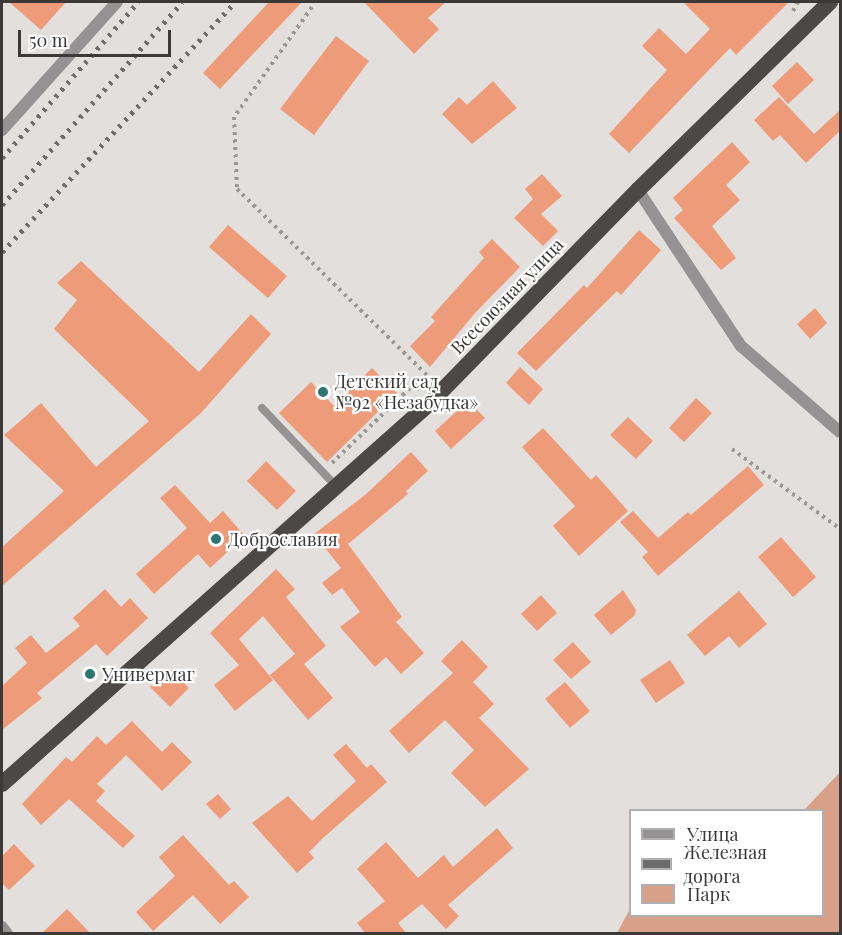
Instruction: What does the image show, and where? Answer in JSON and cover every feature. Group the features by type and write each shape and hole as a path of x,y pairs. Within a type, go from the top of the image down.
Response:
{"highway":[{"name":"Всесоюзная улица","path":"2,784 329,478 442,390 819,8 830,2"}],"street":[{"path":"2,130 117,2"},
{"path":"638,190 741,346 840,432"},
{"path":"2,927 7,933"}],"lane":[{"path":"262,408 329,478"}],"path":[{"path":"312,7 234,117 237,189 442,390"},
{"path":"329,478 414,384 420,390"},
{"path":"732,448 840,529"}],"green space":[{"path":"840,772 840,933 617,933 629,911 629,917 824,917 824,809 805,809"}],"building":[{"path":"9,2 66,2 41,30"},
{"path":"269,2 302,2 220,89 203,73"},
{"path":"364,2 446,2 428,18 439,29 414,54"},
{"path":"683,2 789,2 736,55 730,48 629,153 609,134 667,70 642,46 659,28 686,54 710,29"},
{"path":"336,36 369,61 314,135 280,109"},
{"path":"797,62 814,80 788,104 772,86"},
{"path":"493,81 517,108 472,144 442,114 459,97 467,105"},
{"path":"779,97 814,134 840,110 840,131 806,163 780,135 773,141 754,120"},
{"path":"732,142 750,162 726,185 740,200 712,226 736,258 721,270 674,218 683,210 673,198"},
{"path":"542,174 562,196 541,214 558,231 543,246 514,218 533,199 525,189"},
{"path":"228,225 287,276 268,298 209,247"},
{"path":"639,230 661,250 621,295 617,291 536,371 517,353 584,285 587,288"},
{"path":"492,239 520,267 475,313 430,367 410,346 435,321 431,317 484,258 479,252"},
{"path":"81,261 199,372 251,314 271,334 201,413 2,586 2,547 64,491 4,435 41,403 96,467 149,421 54,329 77,300 57,283"},
{"path":"815,308 827,323 810,339 797,324"},
{"path":"520,367 543,389 529,405 506,383"},
{"path":"372,368 397,393 327,462 279,413 311,382 334,406"},
{"path":"696,398 712,413 684,442 669,428"},
{"path":"468,401 485,418 451,449 435,431"},
{"path":"628,417 653,441 636,459 610,435"},
{"path":"543,428 591,480 596,475 628,511 579,556 553,526 575,506 522,447"},
{"path":"411,452 428,471 406,491 408,494 348,544 402,617 396,622 424,653 401,674 386,657 375,667 340,627 360,612 342,588 332,595 322,583 341,568 314,534 365,495"},
{"path":"266,461 296,491 277,510 247,481"},
{"path":"748,466 764,485 658,576 642,557 648,552 620,522 633,511 658,538 688,512 691,515"},
{"path":"175,485 210,523 223,511 245,536 210,568 198,554 154,594 136,574 187,528 160,498"},
{"path":"781,537 816,577 793,597 758,557"},
{"path":"276,569 295,589 286,597 326,646 304,664 333,698 308,720 270,675 295,654 263,616 239,639 273,680 235,711 214,685 239,665 210,633"},
{"path":"105,589 121,607 130,598 148,618 107,656 96,644 37,693 42,698 2,730 2,686 27,663 15,648 31,635 46,653 80,626 73,618"},
{"path":"623,590 636,610 635,615 611,635 594,615"},
{"path":"739,591 767,624 739,648 729,636 705,656 687,635"},
{"path":"541,595 557,613 537,631 521,614"},
{"path":"462,640 488,667 473,682 494,704 479,718 529,769 485,807 451,773 474,750 445,720 409,753 389,731 453,673 441,661"},
{"path":"573,642 591,662 571,679 553,660"},
{"path":"670,660 685,683 656,703 640,680"},
{"path":"169,668 189,688 170,707 150,687"},
{"path":"565,682 590,711 570,728 545,699"},
{"path":"132,721 162,752 172,742 192,762 162,791 126,755 97,784 105,791 96,801 135,836 123,848 69,799 41,825 22,804 66,757 72,762 97,736 106,745"},
{"path":"346,744 367,768 371,764 387,782 309,852 314,858 297,873 252,823 288,796 312,821 356,781 333,755"},
{"path":"218,794 231,809 220,819 206,804"},
{"path":"497,828 513,848 448,905 459,916 446,929 422,904 398,923 406,933 365,933 357,923 385,901 357,869 386,842 418,878 444,855 453,867"},
{"path":"183,835 229,885 234,881 249,897 220,924 193,895 153,931 136,912 175,876 159,857"},
{"path":"14,844 35,866 9,890 2,883 2,856"},
{"path":"67,909 90,933 42,933"}],"railway":[{"path":"2,158 138,2"},
{"path":"2,205 182,2"},
{"path":"2,252 235,2"}],"place":[{"name":"Детский сад №92 «Незабудка»","path":"323,392"},
{"name":"Доброславия","path":"216,539"},
{"name":"Универмаг","path":"90,674"}]}
